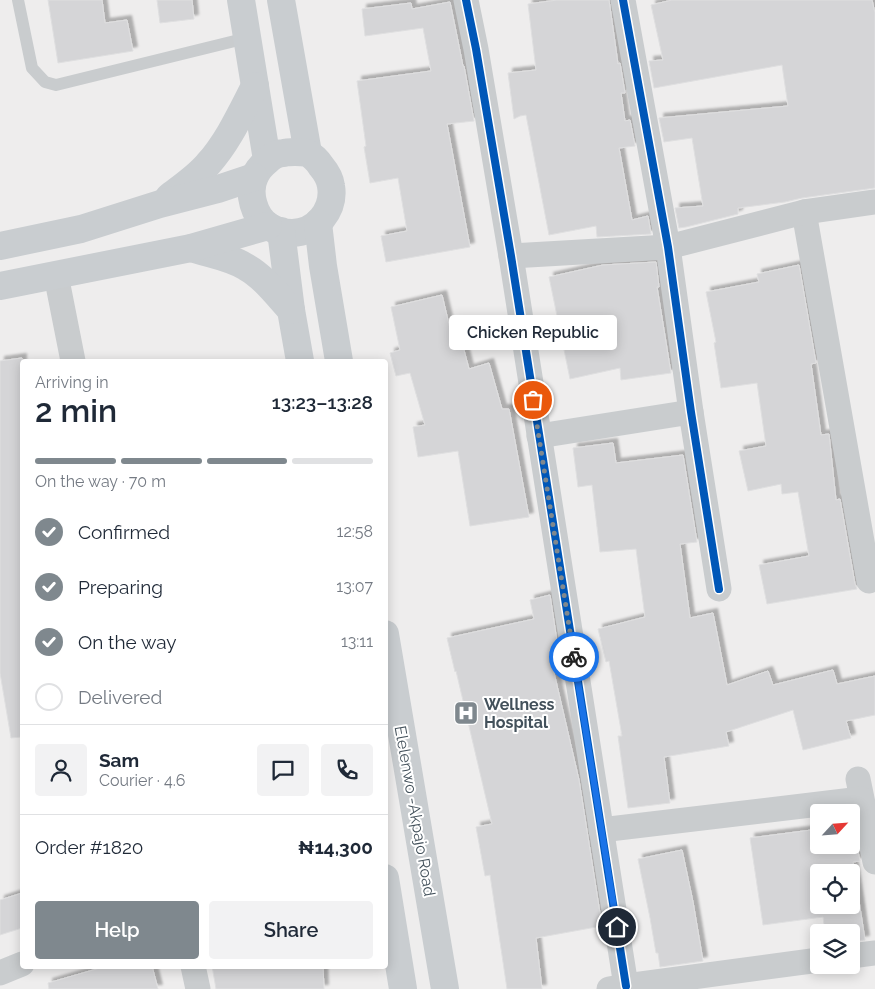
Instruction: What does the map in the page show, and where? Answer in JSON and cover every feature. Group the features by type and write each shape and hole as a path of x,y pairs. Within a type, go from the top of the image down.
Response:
{"main road":[{"path":"241,0 255,86 261,169"},
{"path":"0,286 191,248 274,229 293,233 306,230 318,223 327,212 331,200 331,186 327,173 308,153 281,0"},
{"path":"160,204 208,164 237,120 255,86"},
{"path":"300,359 274,229 258,215 252,203 251,190 261,169 270,158 282,152 308,153"},
{"path":"0,246 81,229 160,204 218,189 261,169"},
{"path":"318,223 323,266 339,359"},
{"path":"191,248 232,260 246,267 259,276 291,310"},
{"name":"Elelenwo -Akpajo Road","path":"388,652 445,989"},
{"path":"388,896 403,989"}],"street":[{"path":"466,0 511,256 601,830 617,987 810,961"},
{"path":"623,0 668,246 691,412 720,589"},
{"path":"511,256 668,246 804,212 875,202"},
{"path":"804,212 869,581"},
{"path":"56,275 73,359"},
{"path":"539,436 691,412"},
{"path":"601,830 859,789 875,862"},
{"path":"860,955 875,953"},
{"path":"0,973 20,965"},
{"path":"194,969 198,989"}],"lane":[{"path":"18,0 32,68 45,82 56,85 247,38"}],"building":[{"path":"48,0 102,0 105,23 127,20 133,51 58,63"},
{"path":"157,0 192,0 194,19 160,23"},
{"path":"557,0 609,0 618,64 620,63 625,93 621,93 625,121 630,120 635,146 619,148 632,220 648,216 651,234 597,237 596,226 549,235 526,115 514,119 508,73 536,70 528,4"},
{"path":"672,0 872,0 875,13 875,188 738,208 738,214 679,228 675,208 703,206 692,138 664,142 659,118 788,106 782,65 654,88 649,61 663,60 651,5"},
{"path":"450,2 474,121 447,124 470,247 386,262 381,236 407,231 398,178 370,183 357,81 431,71 423,28 365,36 362,9 411,3 412,9"},
{"path":"656,262 659,287 657,287 671,373 621,380 620,368 570,379 549,277 603,265"},
{"path":"799,265 816,363 811,364 821,435 829,434 836,500 840,499 857,589 767,604 759,565 809,556 798,492 782,494 781,484 748,491 739,451 766,446 757,383 721,388 714,343 716,342 706,292 759,282 757,274"},
{"path":"442,295 452,337 460,335 469,369 489,363 502,409 509,409 529,517 470,526 458,451 418,457 413,427 425,425 410,373 396,376 390,353 400,350 391,307"},
{"path":"22,358 20,359 20,737 11,738 0,673 0,361"},
{"path":"613,443 616,463 683,455 697,542 680,544 690,618 713,613 727,685 768,671 773,685 833,670 837,684 875,676 875,715 846,721 851,738 803,750 793,710 726,732 729,746 664,757 670,803 628,808 618,736 622,736 609,661 606,662 598,629 645,617 636,549 600,552 592,485 578,487 573,448"},
{"path":"550,595 558,648 549,651 579,780 602,926 536,938 542,989 507,989 490,875 485,876 476,827 492,824 447,638 534,619 530,600"},
{"path":"810,830 810,854 859,854 860,861 853,862 853,864 810,864 810,914 860,914 860,908 865,940 860,940 860,924 824,924 823,917 763,925 750,838"},
{"path":"682,850 703,961 660,967 638,859"},
{"path":"20,894 20,929 0,935 0,900"},
{"path":"97,969 153,969 158,989 49,989 48,983"},
{"path":"213,969 323,969 324,989 216,989"}],"cycle path":[{"path":"466,0 511,256 626,986"},
{"path":"623,0 668,247 691,412 719,589"}],"way so far":[{"path":"533,400 574,657"}],"place":[{"name":"Chicken Republic","path":"533,400"},
{"name":"Wellness Hospital","path":"466,713"}],"route":[{"path":"574,657 617,927"}]}
